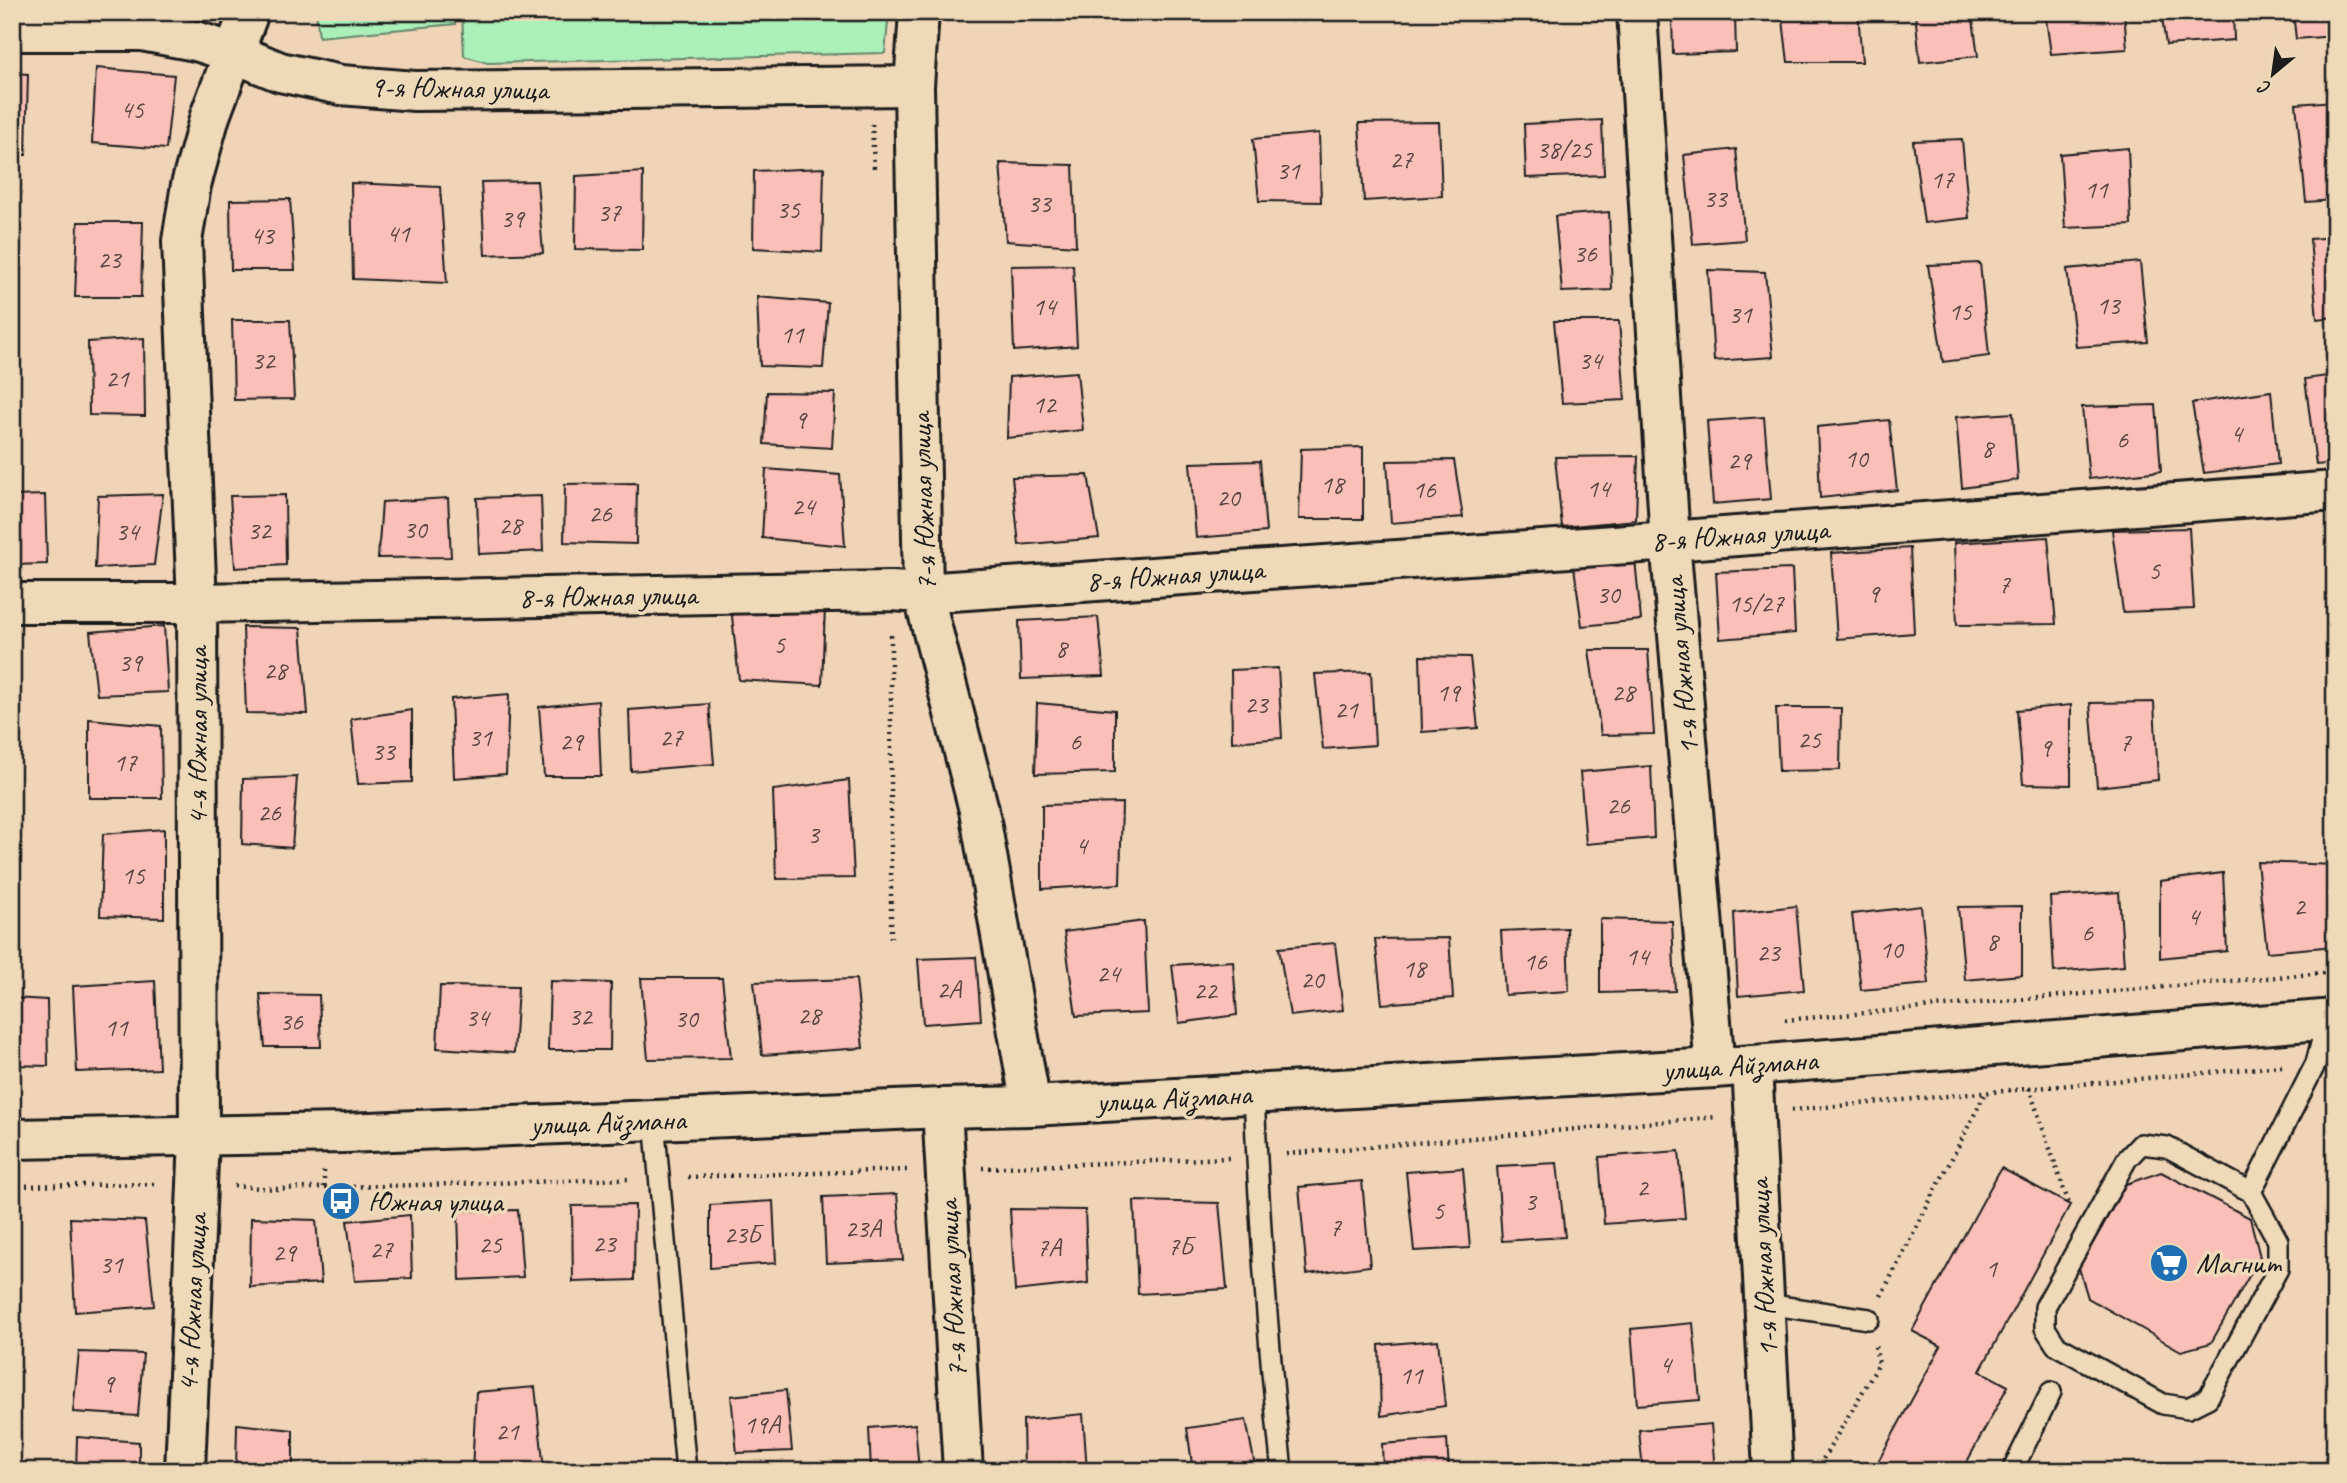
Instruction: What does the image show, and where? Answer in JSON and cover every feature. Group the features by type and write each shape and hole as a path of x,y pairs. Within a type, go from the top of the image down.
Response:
{"street":[{"name":"4-я Южная улица","path":"185,1471 200,1137 197,603 183,241 191,186 210,116 249,12"},
{"name":"7-я Южная улица","path":"919,12 914,86 923,593 979,810 1031,1106"},
{"name":"1-я Южная улица","path":"1637,12 1670,541 1734,1066 1755,1114 1773,1471"},
{"name":"9-я Южная улица","path":"12,31 142,31 196,41 280,72 341,85 415,91 914,86"},
{"name":"8-я Южная улица","path":"12,603 197,603 877,591 923,593 2335,491"},
{"name":"улица Айзмана","path":"12,1139 200,1137 1031,1106 1734,1066 2331,1019"},
{"name":"7-я Южная улица","path":"942,1108 963,1471"}],"lane":[{"path":"2251,1192 2316,1063 2331,1019"},
{"path":"1254,1093 1256,1157 1282,1471"},
{"path":"654,1120 686,1471"},
{"path":"2141,1144 2167,1147 2251,1192 2278,1241 2278,1269 2208,1398 2188,1408 2164,1404 2056,1345 2045,1328 2045,1307 2127,1159 2141,1144"},
{"path":"1765,1304 1869,1319"},
{"path":"2012,1471 2051,1392"}],"path":[{"path":"1782,1021 2335,972"},
{"path":"12,1186 198,1184 274,1189 1256,1157 2316,1063"},
{"path":"2029,1088 2081,1241"},
{"path":"1816,1471 1879,1364 1869,1319 1986,1092"}],"green space":[{"path":"316,12 454,12 455,24 319,37"},
{"path":"462,12 889,12 885,53 488,63 464,56"}],"building":[{"path":"1782,12 1858,12 1862,62 1788,62"},
{"path":"1915,12 1972,12 1978,56 1920,62"},
{"path":"2045,12 2124,12 2127,49 2051,54"},
{"path":"2161,12 2233,12 2234,40 2166,45"},
{"path":"2293,12 2335,12 2335,36 2296,39"},
{"path":"1672,16 1735,16 1736,52 1673,54"},
{"path":"96,68 174,75 166,149 92,143"},
{"path":"12,73 28,74 26,155 12,155"},
{"path":"2335,101 2335,200 2306,202 2296,104"},
{"path":"1602,120 1604,175 1526,178 1524,124"},
{"path":"1439,122 1442,196 1364,201 1359,123"},
{"path":"1319,133 1321,202 1259,201 1253,139"},
{"path":"1962,139 1969,218 1924,223 1913,141"},
{"path":"2128,148 2131,225 2065,228 2060,154"},
{"path":"1736,149 1745,240 1693,244 1684,155"},
{"path":"1000,163 1073,165 1076,246 1006,241"},
{"path":"824,168 822,252 753,248 754,171"},
{"path":"643,172 642,250 575,249 576,176"},
{"path":"537,181 543,253 485,255 481,182"},
{"path":"351,183 440,187 447,283 353,279"},
{"path":"290,199 295,270 231,270 230,200"},
{"path":"1609,212 1612,290 1562,292 1555,216"},
{"path":"78,222 143,222 141,297 75,297"},
{"path":"2335,237 2335,317 2317,319 2310,239"},
{"path":"2140,262 2148,342 2076,347 2067,269"},
{"path":"1980,263 1989,356 1943,362 1928,265"},
{"path":"1073,265 1077,346 1014,351 1011,266"},
{"path":"1708,270 1765,272 1773,357 1714,361"},
{"path":"757,297 828,303 823,368 760,366"},
{"path":"232,320 290,320 294,399 234,400"},
{"path":"1554,321 1619,321 1625,400 1562,403"},
{"path":"144,338 145,416 89,415 88,342"},
{"path":"1077,372 1083,430 1007,438 1009,377"},
{"path":"2335,375 2335,463 2316,465 2305,379"},
{"path":"2271,391 2278,464 2204,473 2192,403"},
{"path":"767,392 835,393 832,448 764,444"},
{"path":"2156,405 2161,471 2089,479 2082,407"},
{"path":"2013,413 2018,480 1962,488 1956,417"},
{"path":"1764,417 1771,499 1713,504 1707,421"},
{"path":"1889,420 1897,490 1820,498 1817,427"},
{"path":"1363,447 1363,519 1299,519 1301,449"},
{"path":"1638,456 1636,520 1562,527 1555,457"},
{"path":"1454,460 1463,517 1391,523 1387,461"},
{"path":"1260,461 1266,532 1196,538 1190,463"},
{"path":"766,469 840,475 845,546 762,538"},
{"path":"1088,475 1099,538 1019,545 1012,477"},
{"path":"637,483 636,544 564,542 565,484"},
{"path":"163,494 154,565 95,568 98,496"},
{"path":"45,495 47,564 12,565 12,496"},
{"path":"285,495 286,565 235,568 230,496"},
{"path":"541,496 543,551 479,554 477,498"},
{"path":"448,498 451,557 378,558 382,502"},
{"path":"2189,528 2194,609 2123,612 2112,530"},
{"path":"2048,537 2056,624 1957,625 1954,543"},
{"path":"1910,548 1914,633 1837,639 1831,553"},
{"path":"1635,559 1641,620 1582,626 1574,567"},
{"path":"1792,569 1795,633 1720,639 1716,572"},
{"path":"731,607 825,607 822,685 739,680"},
{"path":"1098,617 1104,676 1021,679 1019,621"},
{"path":"164,626 168,692 97,695 90,632"},
{"path":"243,627 301,628 308,714 246,713"},
{"path":"1589,650 1648,650 1654,734 1601,735"},
{"path":"1420,656 1470,657 1478,728 1422,732"},
{"path":"1278,668 1282,738 1232,742 1231,670"},
{"path":"1371,672 1375,745 1323,749 1315,674"},
{"path":"509,694 506,774 454,778 451,699"},
{"path":"598,701 601,776 544,776 539,707"},
{"path":"2154,702 2158,780 2097,787 2090,703"},
{"path":"1037,703 1115,710 1115,772 1035,774"},
{"path":"709,704 714,764 631,771 629,710"},
{"path":"2071,705 2071,785 2023,784 2017,710"},
{"path":"1776,708 1841,708 1840,770 1779,771"},
{"path":"412,710 412,782 358,784 351,719"},
{"path":"89,719 161,726 162,798 89,798"},
{"path":"1651,766 1654,838 1586,844 1580,772"},
{"path":"297,777 292,848 242,844 243,779"},
{"path":"849,780 854,878 776,879 773,790"},
{"path":"1122,803 1120,884 1042,889 1042,805"},
{"path":"164,829 164,918 100,916 103,834"},
{"path":"2257,862 2335,865 2335,946 2267,952"},
{"path":"2223,873 2227,951 2160,958 2160,881"},
{"path":"2119,892 2124,966 2054,972 2050,897"},
{"path":"1796,906 1804,990 1738,996 1734,913"},
{"path":"1921,906 1929,984 1861,990 1852,914"},
{"path":"2022,906 2022,975 1965,980 1958,907"},
{"path":"1600,919 1672,921 1675,991 1600,993"},
{"path":"1144,921 1148,1013 1076,1016 1064,932"},
{"path":"1567,928 1569,991 1505,995 1501,931"},
{"path":"1449,938 1453,998 1382,1004 1375,939"},
{"path":"1335,943 1343,1010 1290,1016 1279,948"},
{"path":"976,957 981,1020 923,1024 918,959"},
{"path":"1233,961 1237,1015 1179,1023 1172,965"},
{"path":"641,978 722,978 731,1058 648,1059"},
{"path":"856,979 863,1048 762,1055 754,982"},
{"path":"155,981 159,1069 77,1072 73,986"},
{"path":"550,981 611,983 610,1050 548,1050"},
{"path":"440,986 518,987 514,1053 437,1048"},
{"path":"260,994 319,995 321,1047 265,1047"},
{"path":"12,998 47,1000 48,1066 12,1065"},
{"path":"1679,1151 1685,1218 1604,1224 1599,1157"},
{"path":"1557,1163 1565,1237 1502,1241 1497,1166"},
{"path":"1463,1168 1470,1248 1414,1251 1406,1172"},
{"path":"2001,1168 2070,1205 1980,1371 2008,1386 1962,1471 1873,1471 1941,1346 1912,1331"},
{"name":"Магнит","path":"2161,1172 2250,1218 2260,1257 2211,1343 2181,1351 2088,1298 2079,1268 2126,1184"},
{"path":"1362,1181 1370,1266 1307,1274 1299,1187"},
{"path":"897,1194 903,1260 826,1263 823,1197"},
{"path":"773,1201 776,1263 710,1268 710,1205"},
{"path":"1134,1201 1219,1203 1227,1289 1138,1294"},
{"path":"635,1205 634,1280 573,1282 572,1206"},
{"path":"1010,1209 1085,1210 1088,1283 1015,1291"},
{"path":"518,1210 523,1277 460,1280 458,1211"},
{"path":"410,1215 412,1278 355,1281 347,1221"},
{"path":"70,1218 145,1221 154,1306 75,1312"},
{"path":"251,1218 316,1220 321,1283 250,1287"},
{"path":"1693,1323 1700,1400 1637,1405 1631,1329"},
{"path":"1438,1340 1445,1406 1381,1416 1379,1345"},
{"path":"79,1352 143,1354 138,1416 73,1412"},
{"path":"535,1387 544,1470 472,1471 476,1392"},
{"path":"786,1390 792,1451 737,1453 731,1396"},
{"path":"1083,1414 1087,1471 1024,1471 1023,1420"},
{"path":"1246,1420 1256,1471 1193,1471 1187,1428"},
{"path":"237,1424 293,1430 293,1471 236,1471"},
{"path":"915,1424 919,1471 871,1471 869,1428"},
{"path":"1711,1424 1715,1471 1643,1471 1639,1430"},
{"path":"77,1437 139,1442 139,1471 76,1471"},
{"path":"1447,1439 1449,1471 1383,1471 1382,1444"}],"place":[{"name":"Южная улица","path":"341,1201"},
{"name":"Магнит","path":"2169,1263"}]}
